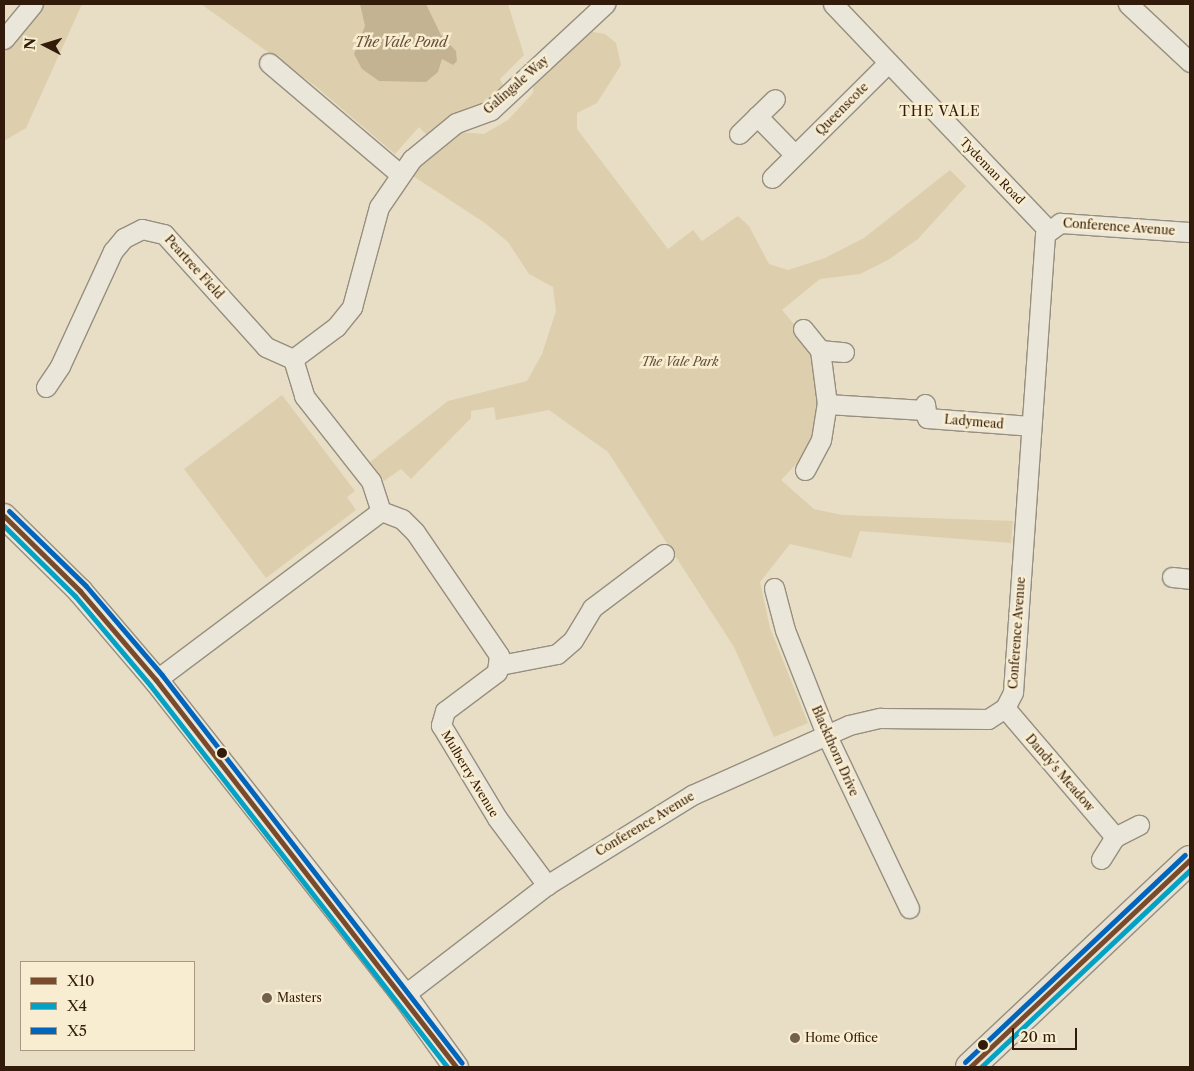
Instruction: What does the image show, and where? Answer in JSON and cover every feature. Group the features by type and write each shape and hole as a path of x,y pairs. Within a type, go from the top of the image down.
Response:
{"main road":[{"path":"970,1067 1050,994 1190,860"},
{"path":"997,1067 1050,994"}],"street":[{"path":"4,39 23,22 33,4"},
{"name":"Galingale Way","path":"293,359 336,327 352,308 372,224 384,196 400,174 446,129 491,110 605,4"},
{"name":"Tydeman Road","path":"833,4 1047,229"},
{"path":"1128,4 1190,62"},
{"path":"269,63 400,174"},
{"name":"Queenscote","path":"772,178 888,63"},
{"path":"739,134 775,99"},
{"path":"757,116 795,155"},
{"name":"Conference Avenue","path":"404,995 547,885 667,808 826,734 880,718 988,719 1005,708 1013,692 1040,262 1047,229 1060,223 1190,232"},
{"name":"Peartree Field","path":"46,387 60,366 113,250 124,238 142,229 164,234 266,347 293,359"},
{"path":"803,329 820,350 827,404 819,447 805,470"},
{"path":"820,350 844,352"},
{"path":"293,359 304,396 371,481 381,511"},
{"name":"Ladymead","path":"827,404 924,407 927,418 1030,426"},
{"path":"381,511 402,519 415,532 492,641 500,665 557,654 573,640 592,608 664,554"},
{"path":"156,680 381,511"},
{"path":"4,516 80,591 156,680 404,995 456,1067"},
{"name":"Blackthorn Drive","path":"774,588 785,630 826,734 909,908"},
{"name":"Mulberry Avenue","path":"500,665 445,711 441,725 497,818 547,885"},
{"name":"Dandy's Meadow","path":"1005,708 1115,837"},
{"path":"1101,859 1115,837 1139,825"}],"green space":[{"path":"41,4 82,4 26,128 4,141 4,53 33,20"},
{"path":"201,4 508,4 524,55 500,79 504,88 493,98 427,135 419,127 395,154 314,85"},
{"name":"The Vale Park","path":"588,31 605,34 616,43 621,65 597,103 577,113 577,129 668,249 693,230 702,241 738,216 749,226 769,264 788,270 825,258 864,238 950,170 966,186 918,239 888,260 860,274 820,279 782,310 812,346 819,419 806,454 781,480 814,509 842,515 1013,521 1011,543 860,531 851,558 790,544 760,582 770,628 808,723 774,737 734,647 608,452 549,410 496,420 494,407 471,411 471,418 411,479 401,469 384,481 370,462 448,401 527,381 542,354 556,311 553,287 529,274 508,242 485,223 410,174 458,132 484,134 508,120 533,93 534,78"},
{"path":"282,395 355,491 347,497 356,510 266,578 184,469"}],"water":[{"name":"The Vale Pond","path":"360,4 426,4 441,35 456,51 457,61 453,65 442,59 438,72 426,82 379,81 362,69 354,54 365,26"}],"transit line":[{"name":"X5","path":"9,511 86,586 162,675 462,1063"},
{"name":"X10","path":"4,516 80,591 156,680 456,1067"},
{"name":"X4","path":"4,526 75,596 150,685 447,1067"},
{"name":"X5","path":"965,1062 1185,855"},
{"name":"X10","path":"970,1067 1190,860"},
{"name":"X4","path":"981,1067 1190,870"}],"place":[{"name":"Masters","path":"267,998"},
{"name":"Home Office","path":"795,1038"}],"district":[{"name":"THE VALE","path":"940,111"}]}
